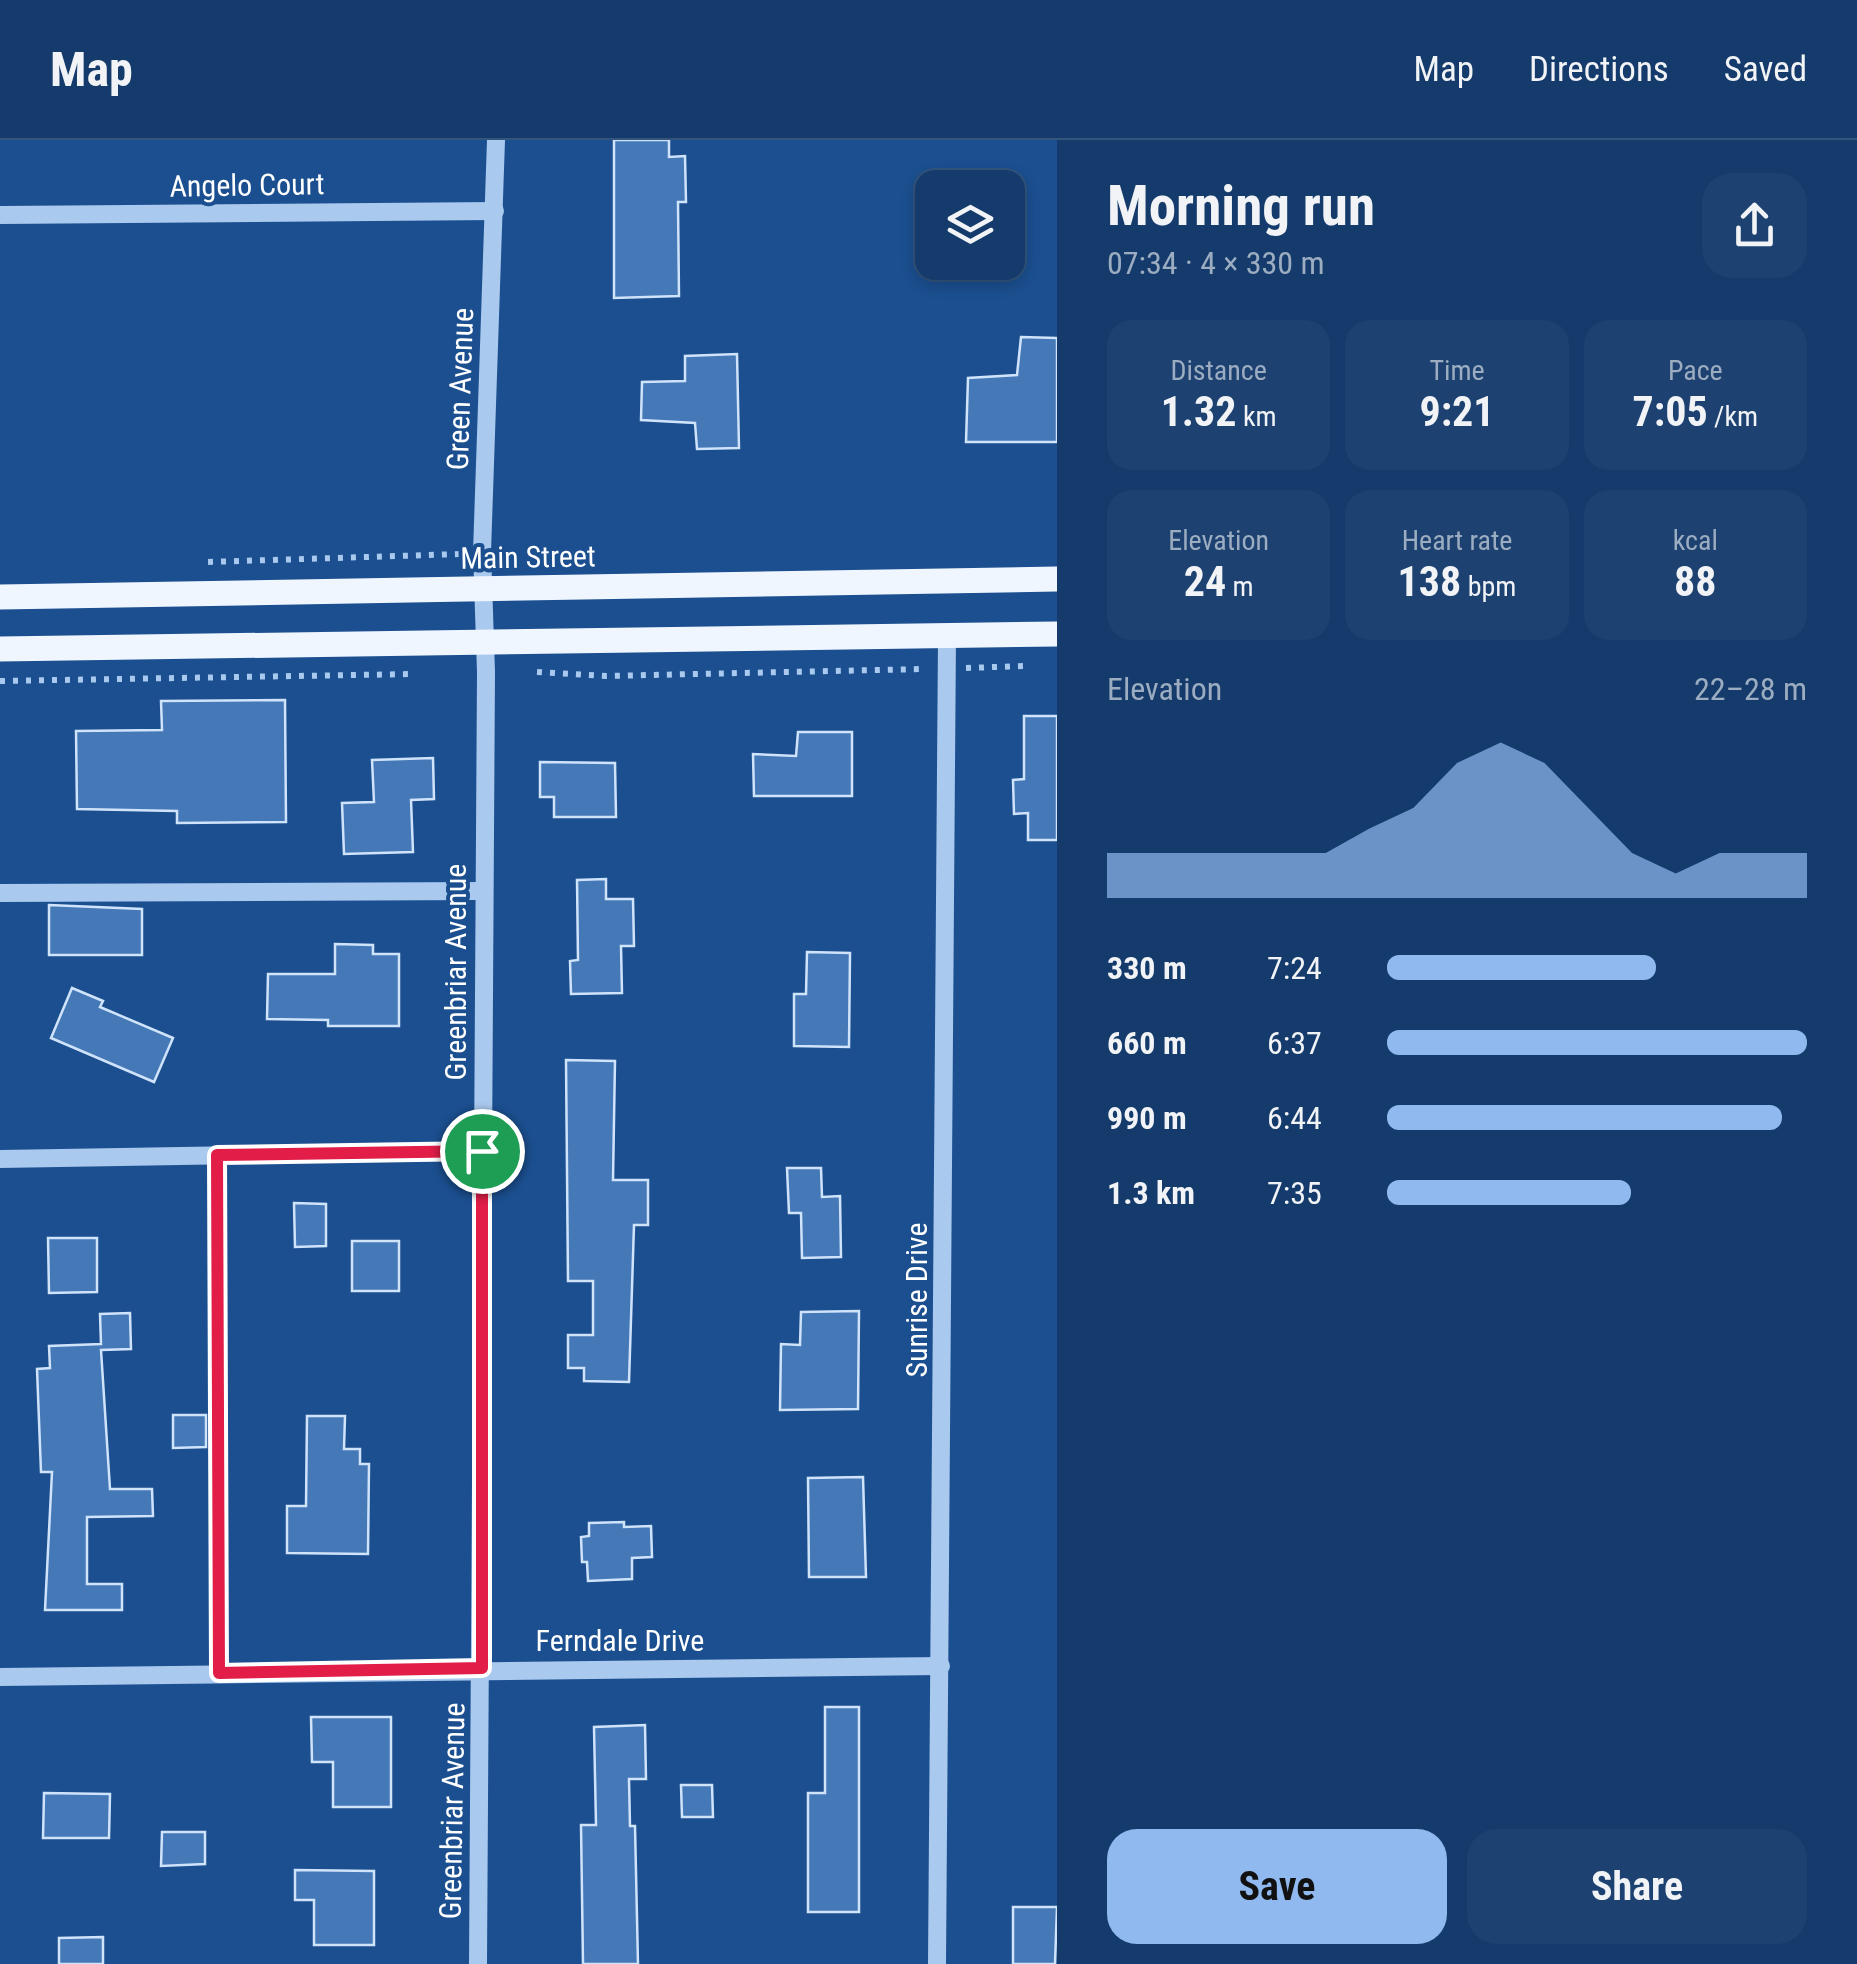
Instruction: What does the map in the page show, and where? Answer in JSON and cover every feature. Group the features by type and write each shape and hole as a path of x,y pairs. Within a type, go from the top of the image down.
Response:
{"main road":[{"name":"Main Street","path":"0,597 1057,579"},
{"path":"0,649 1057,634"}],"street":[{"name":"Green Avenue","path":"485,640 482,552 496,140"},
{"name":"Angelo Court","path":"0,215 495,210"},
{"name":"Sunrise Drive","path":"938,1964 947,636"},
{"name":"Greenbriar Avenue","path":"478,1964 485,640"},
{"path":"0,892 482,891"},
{"path":"0,1159 482,1151"},
{"path":"217,1155 219,1673"},
{"name":"Ferndale Drive","path":"0,1676 940,1666"}],"path":[{"path":"197,562 482,552"},
{"path":"520,672 606,676 1043,665"},
{"path":"0,680 419,674"}],"building":[{"path":"614,140 669,140 669,157 685,156 686,202 678,202 679,296 614,298"},
{"path":"1021,337 1057,338 1057,442 966,442 968,378 1017,375"},
{"path":"737,354 739,448 697,449 695,423 641,420 642,382 685,381 685,356"},
{"path":"285,700 286,822 177,823 177,811 77,809 76,731 162,730 161,701"},
{"path":"1024,716 1057,716 1057,840 1028,840 1028,813 1014,814 1013,780 1024,779"},
{"path":"798,732 852,732 852,796 754,796 753,754 796,756"},
{"path":"433,758 434,799 411,800 413,852 344,854 342,803 374,802 372,760"},
{"path":"540,762 615,763 616,817 554,817 554,797 540,797"},
{"path":"606,879 606,899 633,899 634,946 621,946 622,993 571,994 570,961 578,960 577,880"},
{"path":"49,905 142,909 142,955 49,955"},
{"path":"335,944 373,945 373,954 399,954 399,1026 328,1026 328,1020 267,1019 268,974 335,974"},
{"path":"807,952 850,953 849,1047 794,1046 794,994 806,994"},
{"path":"72,988 103,1001 100,1007 173,1038 154,1082 51,1038"},
{"path":"566,1060 615,1061 613,1180 648,1180 648,1225 634,1225 629,1382 584,1381 584,1368 568,1368 568,1335 593,1335 593,1281 568,1281"},
{"path":"787,1168 821,1168 822,1197 840,1196 841,1257 802,1258 801,1213 789,1213"},
{"path":"294,1203 326,1204 326,1246 295,1247"},
{"path":"48,1238 97,1238 97,1292 49,1293"},
{"path":"352,1241 399,1241 399,1291 352,1291"},
{"path":"859,1311 858,1409 780,1410 781,1344 800,1345 801,1312"},
{"path":"130,1313 131,1349 101,1350 110,1489 152,1489 153,1516 87,1517 87,1584 122,1584 122,1610 45,1610 52,1472 41,1472 37,1369 50,1368 49,1346 101,1344 100,1314"},
{"path":"173,1415 206,1415 206,1447 173,1448"},
{"path":"307,1416 345,1416 344,1449 360,1449 360,1464 369,1464 368,1554 287,1553 287,1506 306,1506"},
{"path":"863,1477 866,1577 809,1577 808,1478"},
{"path":"624,1522 624,1527 651,1526 652,1557 632,1558 632,1579 588,1581 581,1537 589,1536 589,1523"},
{"path":"825,1707 859,1707 859,1912 808,1912 808,1793 825,1793"},
{"path":"311,1717 391,1717 391,1807 333,1807 333,1762 312,1762"},
{"path":"645,1725 646,1779 629,1779 630,1826 635,1826 638,1964 583,1964 581,1825 596,1825 594,1727"},
{"path":"681,1785 712,1785 713,1817 682,1817"},
{"path":"44,1793 110,1794 109,1838 43,1838"},
{"path":"162,1832 205,1832 205,1864 161,1866"},
{"path":"295,1870 374,1871 374,1945 314,1945 314,1900 295,1900"},
{"path":"1013,1907 1057,1907 1055,1964 1013,1964"},
{"path":"103,1937 103,1964 59,1964 59,1938"}],"route":[{"path":"482,1151 482,1668 219,1673 217,1155 482,1151"}]}
